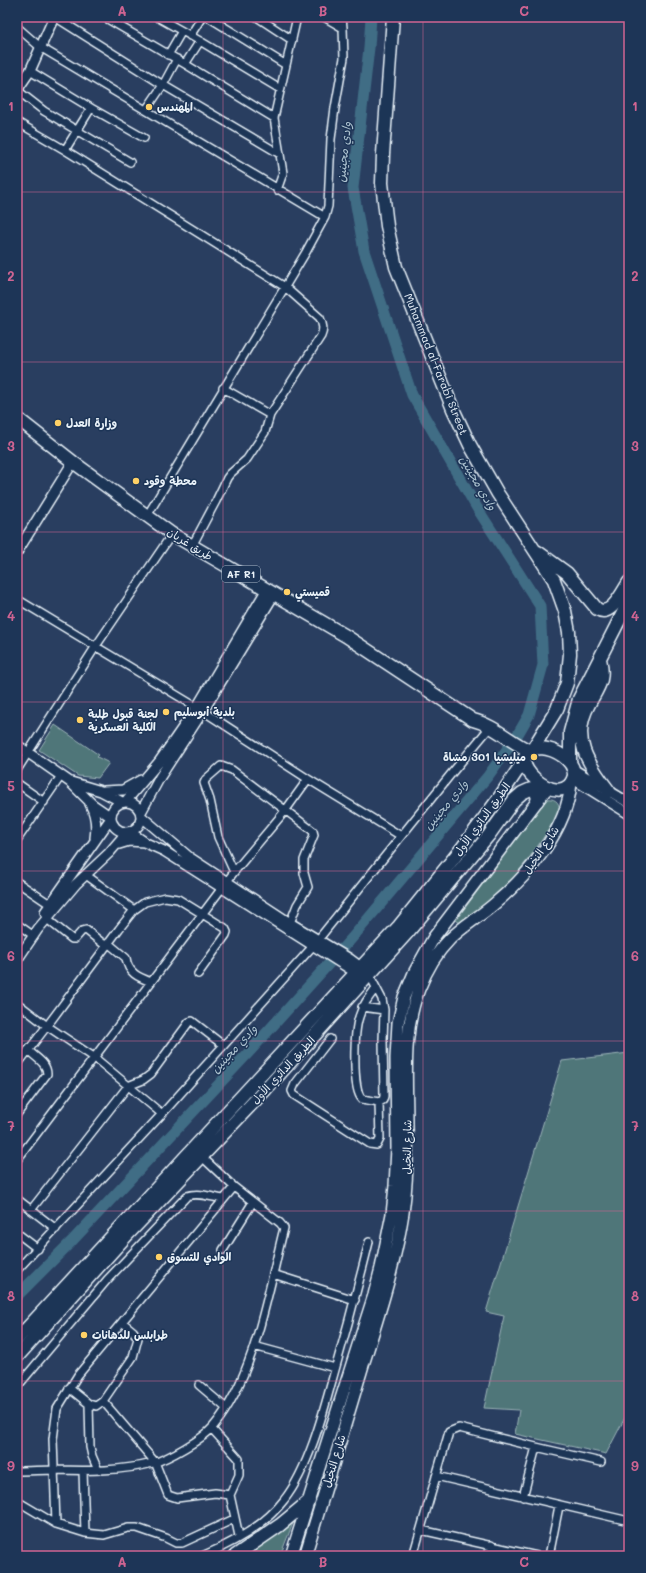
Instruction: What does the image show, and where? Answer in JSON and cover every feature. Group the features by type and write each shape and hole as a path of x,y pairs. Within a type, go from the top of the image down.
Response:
{"highway":[{"name":"Muhammad al-Farabi Street","path":"393,17 382,169 384,212 396,267 461,427 488,478 554,580 562,600 567,621 570,654 569,674 562,700 552,718 524,752"},
{"name":"طريق غريان","path":"17,418 73,462 172,534 346,636 473,720 486,732 500,738 524,752"},
{"path":"535,550 567,573 596,609 601,611 607,611 612,607 629,582"},
{"path":"572,773 560,754 541,748 524,752 525,766 537,781 547,787 562,788 572,773 569,742 573,716 579,699 629,601"},
{"path":"600,659 603,676 586,711 582,723 581,737 587,760 609,791"},
{"name":"طريق غريان","path":"473,720 486,724 500,738"},
{"name":"الطريق الدائري الأول","path":"17,1357 119,1244 201,1156 276,1079 462,848 499,798 524,752"},
{"name":"الطريق الدائري الأول","path":"17,1339 362,974 413,926 489,835 514,800 530,788 547,787"},
{"path":"530,788 536,792 538,801"},
{"path":"235,1556 280,1525 309,1501"}],"main road":[{"name":"شارع النخيل","path":"305,1556 385,1296 398,1240 405,1190 407,1154 406,1044 415,998 429,968 443,946 504,896 522,878 538,857 563,815 568,802 572,773"},
{"path":"291,1556 374,1295 387,1241 392,1214 396,1167 397,1034 404,997 419,961 434,937 538,801 547,787"}],"street":[{"path":"130,162 44,111 17,90 30,72 54,17 163,85 280,154"},
{"path":"104,17 274,118"},
{"path":"157,17 280,89"},
{"path":"190,36 202,17"},
{"path":"208,17 286,65"},
{"path":"257,17 292,40"},
{"path":"276,190 282,179 283,173 274,118 297,17"},
{"path":"324,17 344,28"},
{"path":"147,516 285,287 325,217 328,206 329,164 335,108 344,58 344,28 342,17"},
{"path":"17,27 40,47 276,190 325,217"},
{"path":"168,55 182,31"},
{"path":"185,64 200,41"},
{"path":"146,110 163,85 177,59"},
{"path":"30,72 144,138"},
{"path":"65,150 91,108"},
{"path":"17,122 65,150 285,287 320,318 323,324 321,336 270,415 265,432 247,459 230,474 192,546"},
{"path":"223,388 270,415"},
{"path":"17,552 73,462"},
{"path":"17,770 96,646 172,534"},
{"path":"17,951 76,884 128,832 138,826 141,814 160,777 271,591"},
{"path":"17,599 200,709 401,836"},
{"path":"17,960 51,904 111,817 114,807 124,802 159,762 200,709"},
{"path":"17,1270 162,1114 223,1045 318,945 401,836 486,732"},
{"path":"17,745 70,782 101,811 111,817 112,823 118,830 128,832 224,885 290,923 318,945"},
{"path":"234,872 218,837 210,800 204,783 206,779 220,766 226,767 313,831 314,835 304,860 304,873 308,887 297,905 290,923"},
{"path":"572,773 609,791 629,803"},
{"path":"572,773 629,814"},
{"path":"17,840 61,776"},
{"path":"101,791 123,790 145,778"},
{"path":"17,1160 224,885 285,810 308,778"},
{"path":"70,782 101,791 124,802 135,804 141,814 189,857 224,885 362,974 382,999 384,1010 384,1096 383,1100 379,1102 362,1099 357,1093 355,1038 358,1018 362,1007 362,974"},
{"path":"17,783 44,802"},
{"path":"87,799 96,817 97,828 94,842"},
{"path":"116,845 129,841 146,843"},
{"path":"86,875 134,910"},
{"path":"17,882 51,904"},
{"path":"17,1065 134,910 145,902 165,897 172,897 203,913 225,928 227,932 226,935 198,974"},
{"path":"46,919 72,939 75,939 82,931 86,930 126,958 127,966 137,976 151,982"},
{"path":"17,924 32,935"},
{"path":"17,1003 47,1026 95,1058 162,1114"},
{"path":"362,1007 384,1010"},
{"path":"31,1210 128,1086 143,1080 151,1074 191,1020 223,1045"},
{"path":"330,1039 293,1087 294,1095 374,1145 380,1142 379,1102"},
{"path":"17,1114 46,1074 47,1068 44,1064 28,1050"},
{"path":"18,1472 54,1470 83,1471 126,1468 155,1462 185,1448 212,1429 226,1408 243,1375 254,1346 284,1228 280,1222 234,1187 201,1156"},
{"path":"56,1524 53,1439 57,1409 78,1376 234,1187"},
{"path":"17,1387 107,1280 187,1196 192,1194 202,1195 223,1200"},
{"path":"17,1199 56,1229"},
{"path":"223,1250 253,1202"},
{"path":"17,1233 38,1249"},
{"path":"202,1556 270,1517 285,1500 295,1482 304,1465 320,1422 355,1300 369,1242"},
{"path":"273,1274 355,1300"},
{"path":"69,1388 89,1404 96,1406 103,1401 133,1357 138,1338 133,1331 122,1322"},
{"path":"254,1346 335,1368"},
{"path":"199,1385 226,1408"},
{"path":"103,1401 155,1462 168,1495 172,1497 215,1494 230,1495"},
{"path":"89,1404 90,1447 98,1470"},
{"path":"413,1556 449,1432 456,1428 600,1462"},
{"path":"212,1429 239,1459 239,1475 230,1495 234,1519 239,1536"},
{"path":"524,1496 536,1447"},
{"path":"83,1471 85,1533"},
{"path":"436,1476 524,1496 559,1506 629,1521"},
{"path":"17,1501 56,1524 85,1533 104,1535 128,1528 137,1528 176,1543 182,1543 234,1519"},
{"path":"549,1556 559,1506"},
{"path":"420,1530 537,1556"},
{"path":"488,1556 491,1545"}],"green space":[{"path":"55,725 99,755 97,757 109,763 98,778 78,776 39,750"},
{"path":"546,799 556,801 559,804 560,810 540,843 517,873 491,900 460,923 456,920"},
{"path":"629,1053 629,1410 606,1454 515,1434 519,1410 484,1408 504,1316 486,1312 562,1061"},
{"path":"293,1523 280,1556 246,1556 253,1552"}],"waterway":[{"name":"وادي مجينين","path":"17,1296 72,1241 251,1050 352,938 488,776 518,734 529,715 543,665 540,606 477,508 412,395 364,251 353,188 369,48 371,17"}],"place":[{"name":"المهندس","path":"149,107"},
{"name":"وزارة العدل","path":"58,423"},
{"name":"محطة وقود","path":"136,481"},
{"name":"قميستي","path":"287,592"},
{"name":"بلدية أبوسليم","path":"166,712"},
{"name":"لجنة قبول طلبة الكلية العسكرية","path":"80,720"},
{"name":"ميليشيا 301 مشاة","path":"534,757"},
{"name":"الوادي للتسوق","path":"159,1257"},
{"name":"طرابلس للدهانات","path":"84,1335"}]}
